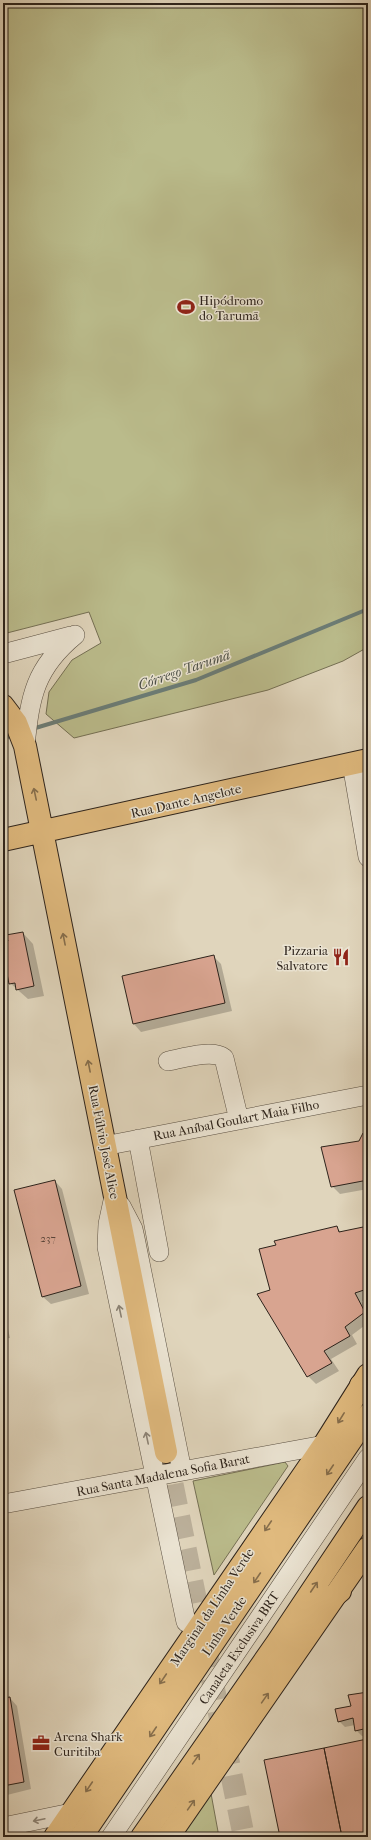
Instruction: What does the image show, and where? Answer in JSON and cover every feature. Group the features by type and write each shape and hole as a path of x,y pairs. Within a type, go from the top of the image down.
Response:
{"main road":[{"name":"Rua Fúlvio José Alice","path":"16,717 25,746 43,832 104,1146 166,1452"},
{"name":"Rua Dante Angelote","path":"3,840 360,762"},
{"name":"Marginal da Linha Verde","path":"55,1837 324,1445 366,1380"},
{"name":"Linha Verde","path":"81,1837 368,1415"},
{"path":"142,1837 277,1643 368,1507"},
{"path":"168,1837 340,1591 368,1548"},
{"path":"277,1643 340,1591"}],"street":[{"path":"3,654 75,635 49,660 34,689 16,717"},
{"path":"360,762 368,857"},
{"path":"168,1060 211,1053 219,1054 224,1058 239,1120"},
{"name":"Rua Aníbal Goulart Maia Filho","path":"104,1146 368,1095"},
{"path":"138,1139 159,1252"},
{"path":"114,1195 129,1220 135,1238 182,1471"},
{"path":"114,1195 108,1224 107,1247 186,1622"},
{"name":"Rua Santa Madalena Sofia Barat","path":"3,1504 324,1445"},
{"name":"Canaleta Exclusiva BRT","path":"111,1837 368,1458"},
{"path":"10,1830 71,1813"}],"green space":[{"name":"Hipódromo do Tarumã","path":"3,3 368,3 368,647 343,661 268,690 74,738 46,714 49,692 72,660 101,643 89,612 3,634"},
{"path":"285,1462 288,1466 214,1575 193,1481"},
{"path":"210,1788 219,1837 176,1837"}],"building":[{"path":"23,932 34,986 16,990 15,983 9,984 5,963 3,964 3,942 8,941 6,935"},
{"path":"214,955 225,1003 133,1024 122,976"},
{"path":"363,1133 368,1136 368,1180 331,1187 321,1147 359,1141"},
{"path":"55,1180 81,1286 42,1297 14,1190"},
{"path":"337,1226 339,1232 368,1226 368,1297 364,1290 355,1293 365,1312 345,1327 350,1336 324,1351 332,1363 307,1377 257,1294 270,1290 259,1249 276,1245 274,1241"},
{"path":"368,1692 368,1728 355,1731 353,1718 338,1722 335,1709 351,1706 348,1695"},
{"path":"10,1697 24,1782 3,1786 3,1698"},
{"path":"367,1739 368,1837 342,1837 324,1748"},
{"path":"324,1748 342,1837 280,1837 264,1760"}],"waterway":[{"name":"Córrego Tarumã","path":"32,729 196,680 368,609"},
{"name":"Córrego Tarumã","path":"3,738 14,735"}],"tunnel":[{"path":"166,1452 244,1837"}],"place":[{"name":"Hipódromo do Tarumã","path":"186,307"},
{"name":"Pizzaria Salvatore","path":"341,957"},
{"name":"Arena Shark Curitiba","path":"41,1743"}]}
